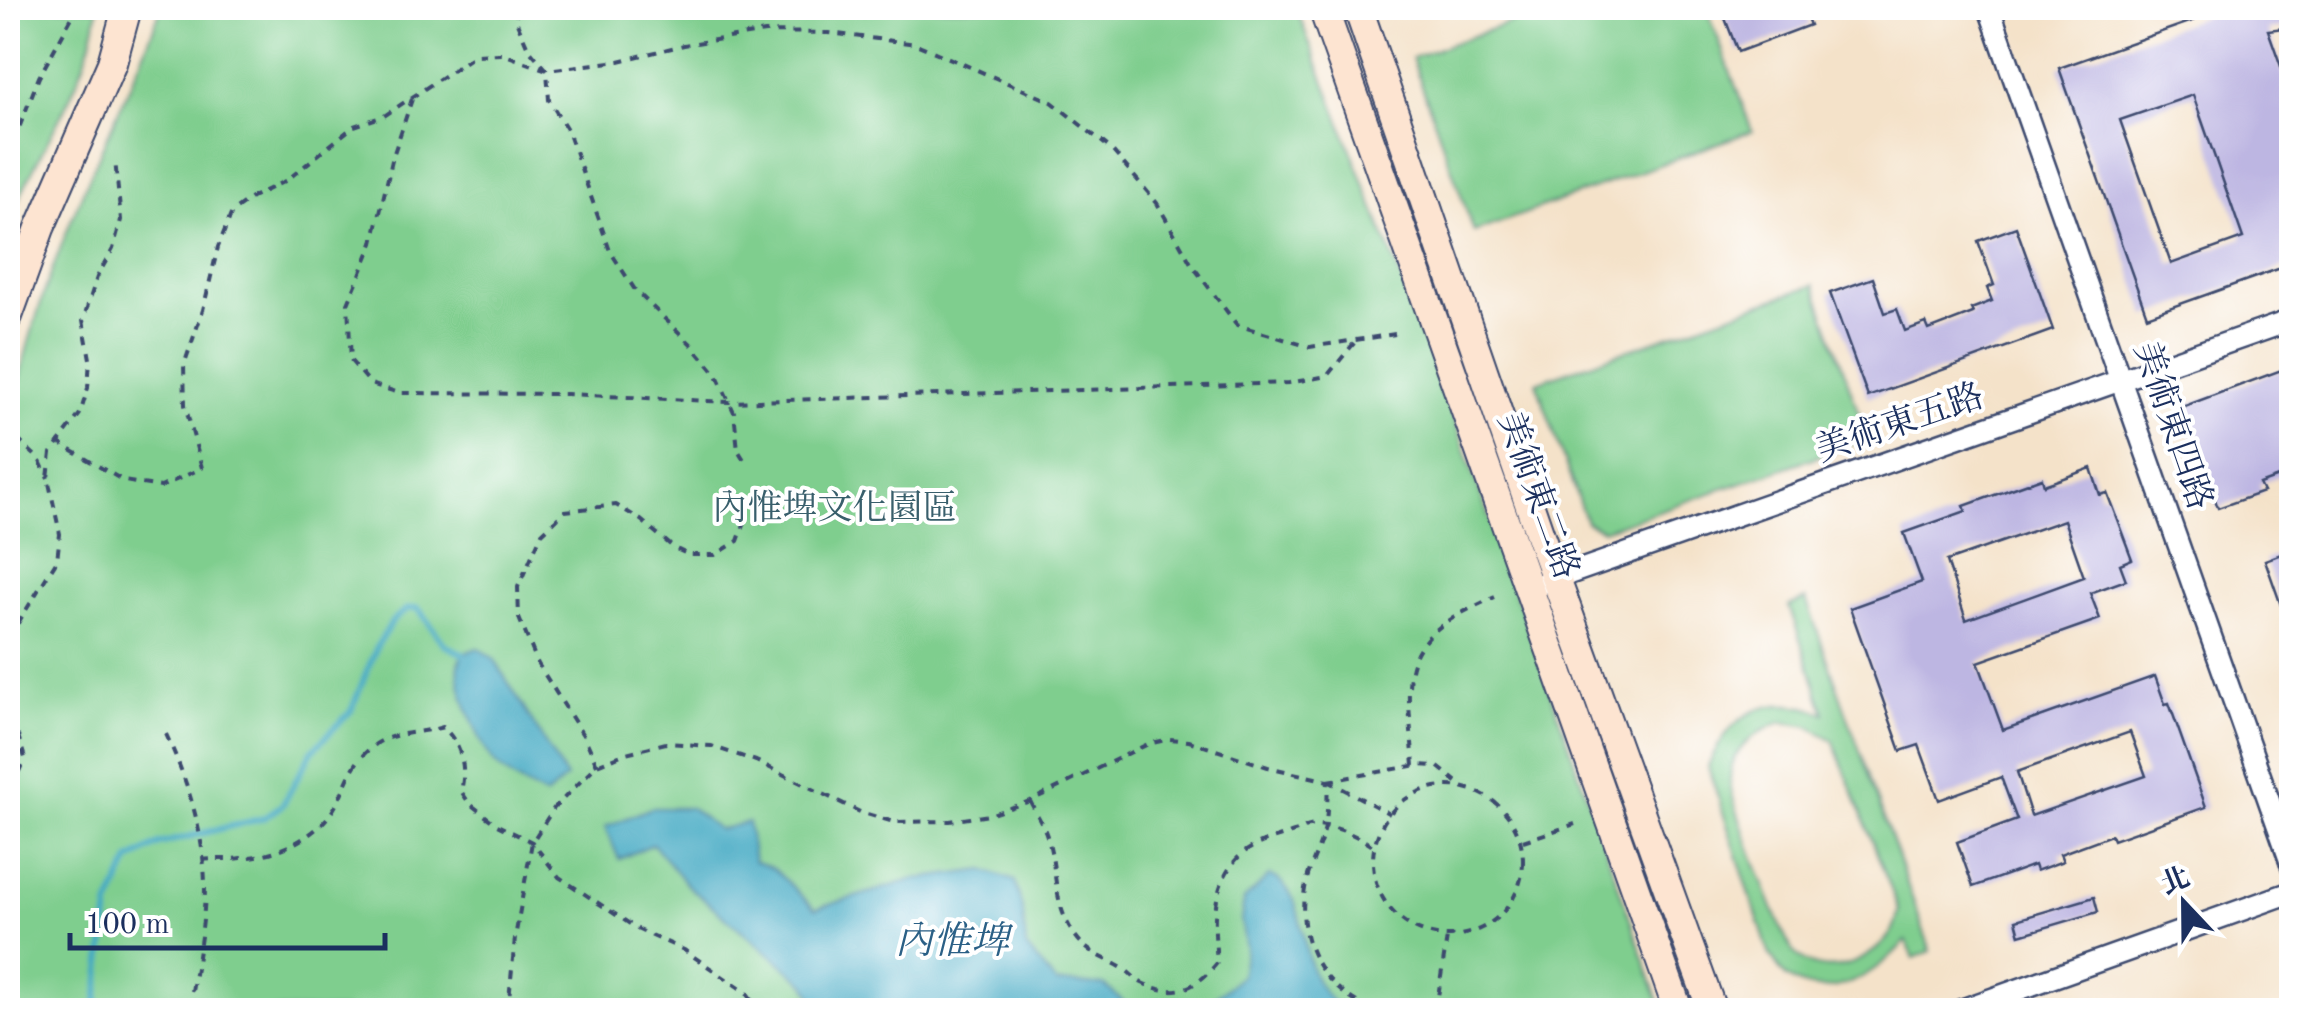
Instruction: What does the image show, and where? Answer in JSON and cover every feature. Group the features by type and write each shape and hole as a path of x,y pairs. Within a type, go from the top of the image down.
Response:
{"street":[{"path":"8,316 40,228 112,64 126,8"},
{"name":"美術東二路","path":"1323,8 1543,583 1712,1010"},
{"name":"美術東二路","path":"1358,8 1678,1010"},
{"name":"美術東四路","path":"1990,8 2292,866"},
{"name":"美術東五路","path":"1543,583 2292,320"},
{"path":"1961,1010 2292,892"}],"path":[{"path":"8,156 38,77 76,8"},
{"path":"518,8 515,18 528,48 548,70 549,100 568,131 610,251 635,290 717,375 734,412 738,450 746,463"},
{"path":"57,442 124,481 161,487 202,468 185,405 184,366 232,212 286,180 354,126 384,116 475,55 503,54 548,70 619,61 684,45 765,32 829,33 916,44 1052,102 1111,149 1157,203 1192,265 1237,326 1310,347 1402,333"},
{"path":"412,99 393,156 373,244 348,304 351,360 371,384 398,393 567,394 729,402 1289,383 1328,376 1356,340"},
{"path":"48,478 51,453 80,414 88,388 90,359 83,320 121,220 116,160"},
{"path":"8,653 10,636 57,560 60,534 48,478 39,459 17,439"},
{"path":"597,765 538,664 519,618 518,586 542,532 565,511 616,505 674,548 689,555 715,555 738,541 748,514"},
{"path":"1414,766 1408,688 1413,656 1428,636 1454,615 1496,597"},
{"path":"8,704 25,758 8,796"},
{"path":"202,860 240,859 285,848 318,826 338,803 353,766 380,741 443,726 462,756 461,791 469,803 511,834 532,842 559,877 639,930 684,950 746,993 759,1010"},
{"path":"166,734 190,791 205,885 188,1010"},
{"path":"508,1010 515,938 532,842 554,808 597,765 666,744 712,746 756,762 860,812 894,822 950,821 989,815 1030,801 1148,744 1170,739 1328,781 1391,814"},
{"path":"1328,781 1414,766 1437,766 1464,788"},
{"path":"1328,781 1326,826 1306,882 1301,914 1305,936 1326,980 1348,999 1372,1010"},
{"path":"1440,787 1464,788 1500,806 1521,841 1521,876 1508,907 1480,928 1447,936 1425,933 1406,924 1389,909 1376,879 1374,847 1391,814 1417,793 1440,787"},
{"path":"1030,801 1047,837 1064,916 1073,933 1091,955 1128,970 1138,982 1158,988 1184,989 1202,982 1217,963 1214,914 1224,878 1244,852 1262,840 1310,824 1326,826 1374,847"},
{"path":"1521,841 1575,824"},
{"path":"1436,1010 1447,936"}],"green space":[{"path":"8,8 98,8 92,39 72,94 8,225"},
{"name":"內惟埤文化園區","path":"161,8 1296,8 1441,381 1662,1010 8,1010 8,433 23,363 52,272"},
{"path":"1550,8 1707,8 1752,131 1474,232 1412,58"},
{"path":"1814,285 1868,439 1603,530 1586,522 1536,382"},
{"path":"1806,599 1931,951 1914,958 1906,941 1868,974 1837,987 1805,986 1788,978 1769,953 1708,767 1728,732 1753,712 1786,705 1825,713 1789,606","holes":["1782,722 1808,726 1833,740 1899,910 1892,931 1873,952 1832,968 1805,962 1788,941 1747,838 1730,780 1735,759 1754,736"]}],"water":[{"path":"478,648 494,659 566,778 546,796 499,767 475,728 459,670 463,656"},
{"name":"內惟埤","path":"651,808 691,808 719,830 748,822 754,861 774,869 815,909 915,879 984,870 1015,881 1026,947 1056,983 1104,985 1133,1010 820,1010 806,984 688,886 653,844 619,859 605,827"},
{"path":"1270,875 1285,886 1294,901 1316,979 1328,996 1346,1010 1200,1010 1241,976 1246,949 1241,920 1244,900"}],"building":[{"path":"1721,8 1756,8 1758,12 1803,8 1810,25 1738,52"},
{"path":"2229,8 2292,8 2292,27 2268,30 2283,72 2292,81 2292,264 2147,316 2059,68","holes":["2193,95 2243,238 2171,264 2120,120"]},
{"path":"2016,227 2053,330 1868,397 1830,293 1873,278 1885,313 1897,309 1905,331 1926,323 1929,330 1992,301 1987,288 1994,285 1978,241"},
{"path":"2292,366 2292,472 2259,484 2263,492 2218,508 2182,407"},
{"path":"2091,468 2100,495 2107,493 2132,559 2120,564 2126,580 2090,593 2100,619 1978,662 2003,730 2155,676 2165,704 2169,703 2206,807 2060,854 2063,861 2036,871 2034,865 1973,887 1957,842 2017,820 2001,777 1939,800 1919,745 1901,751 1850,608 1922,582 1904,533 2042,478 2044,485","holes":["2064,520 2084,577 1966,620 1947,561","2130,732 2146,776 2031,816 2017,772"]},
{"path":"2292,550 2292,628 2289,628 2265,560"},
{"path":"2094,897 2098,912 2020,935 2016,920"}],"waterway":[{"path":"96,1010 109,907 130,860 159,844 264,818 283,804 312,751 351,711 377,646 393,620 407,609 418,608 445,645 463,654"}]}
